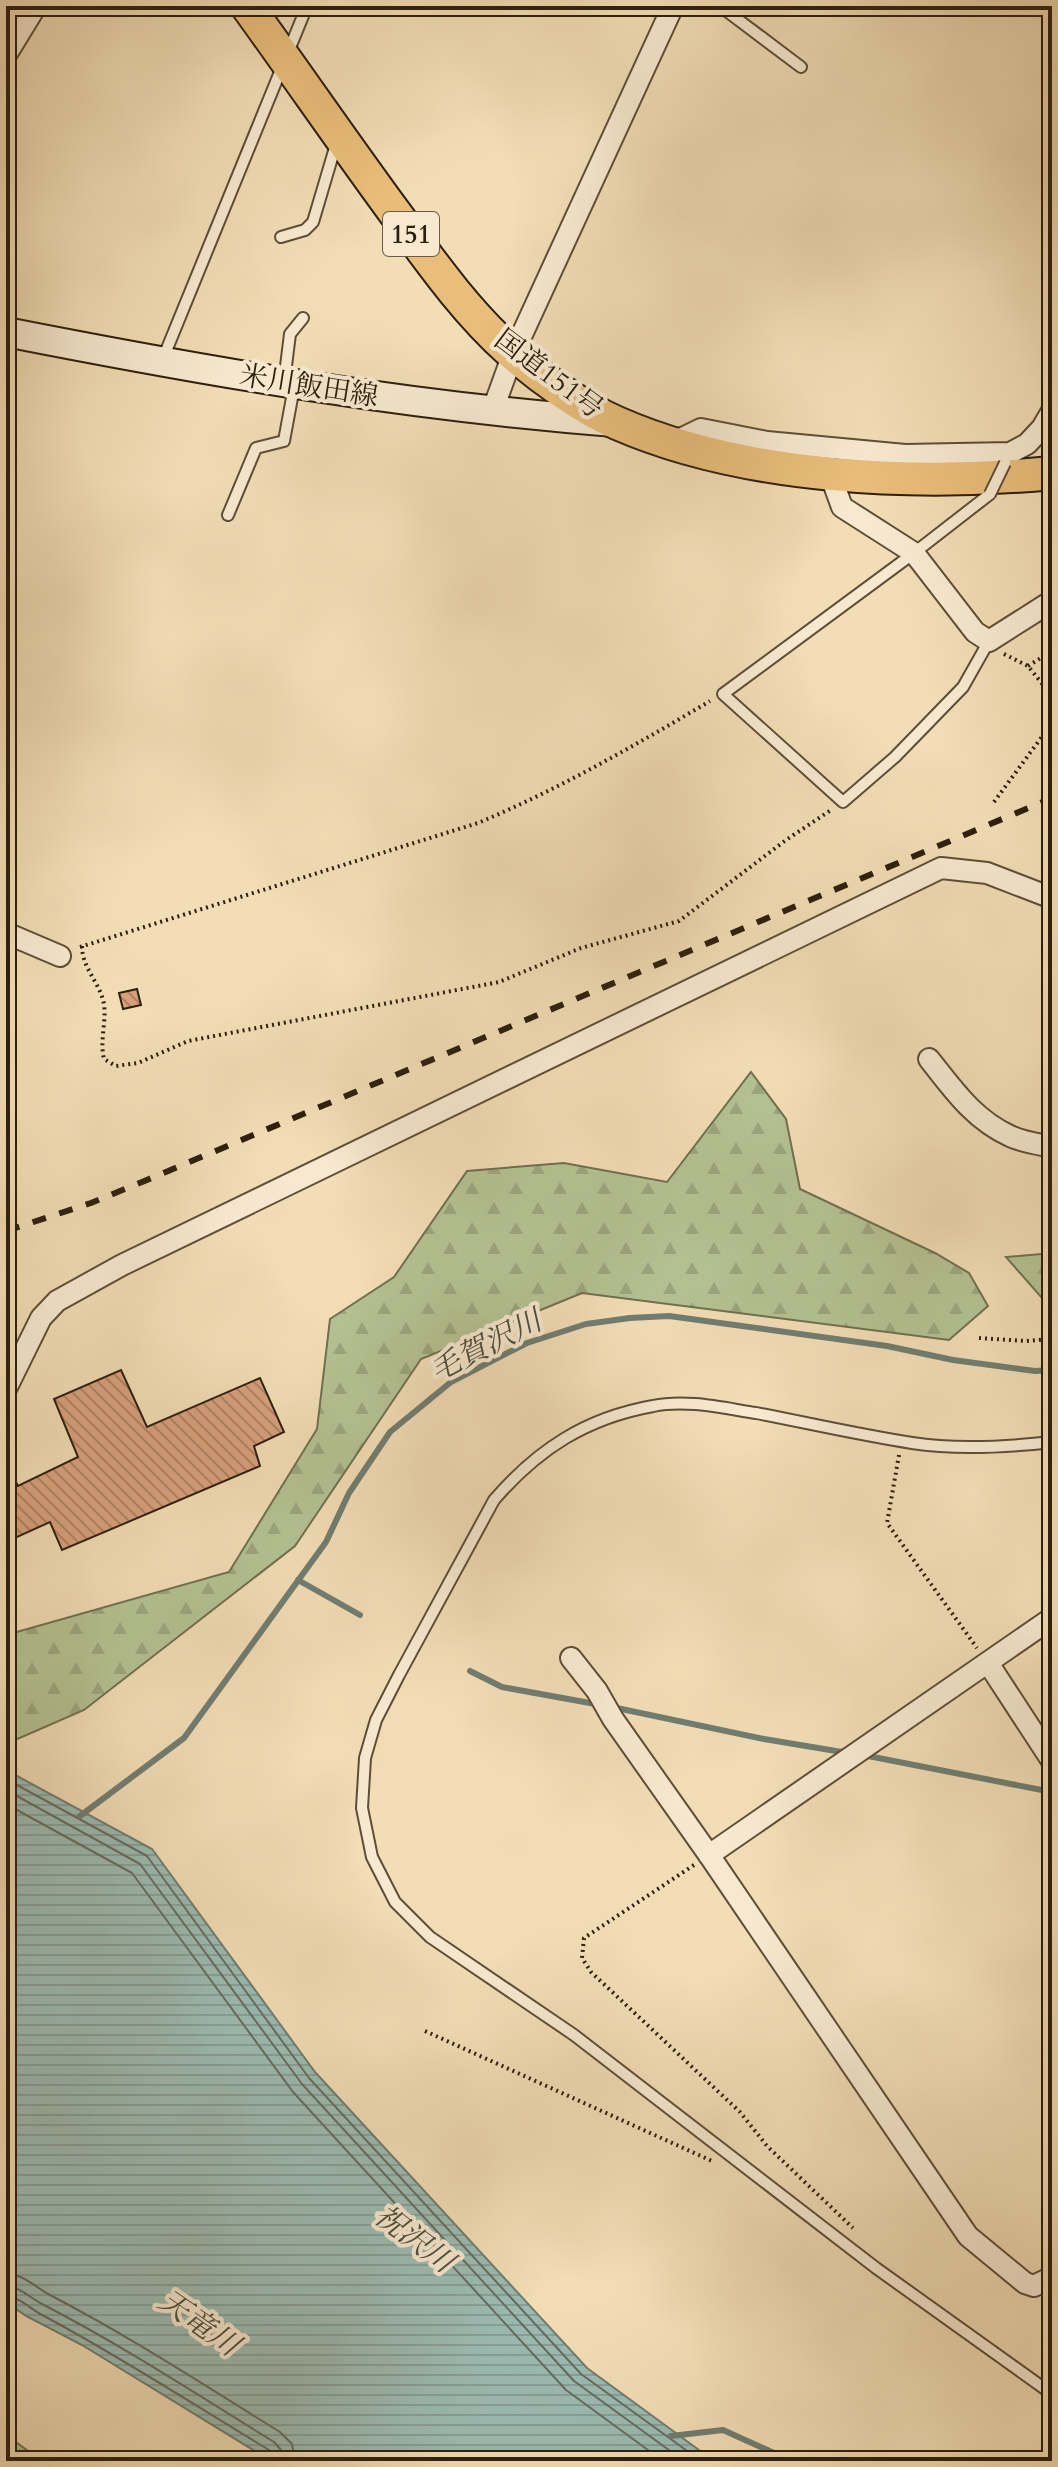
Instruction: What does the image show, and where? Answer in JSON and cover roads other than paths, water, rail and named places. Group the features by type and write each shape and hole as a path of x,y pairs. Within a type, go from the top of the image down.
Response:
{"highway":[{"name":"国道151号","path":"247,6 445,281 513,354 572,397 614,422 671,444 725,457 830,474 962,478 1052,473"}],"main road":[{"name":"米川飯田線","path":"6,332 161,363 289,384 492,412 614,422"}],"street":[{"path":"6,55 36,6"},
{"path":"492,412 513,354 673,6"},
{"path":"671,444 701,429 767,442 905,455 1008,458 1042,428 1052,411"},
{"path":"830,474 842,507 914,553 975,632 994,647 1052,601"},
{"path":"6,1389 41,1318 57,1301 122,1265 941,868 987,873 1052,898"},
{"path":"6,933 60,956"},
{"path":"929,1059 968,1108 993,1127 1012,1137 1052,1147"},
{"path":"709,1855 1052,1618"},
{"path":"571,1658 597,1691 613,1719 968,2236 1025,2283 1034,2286 1052,2277"},
{"path":"988,1663 1052,1761"}],"lane":[{"path":"161,363 307,6"},
{"path":"720,6 801,67"},
{"path":"281,237 305,230 313,222 339,136"},
{"path":"228,515 256,448 284,441 290,334 303,318"},
{"path":"994,647 963,687 895,757 843,802 723,694 990,494 1008,458"},
{"path":"1052,1442 1006,1447 901,1441 708,1405 655,1405 602,1420 562,1438 515,1476 494,1500 406,1661 376,1720 365,1758 362,1808 372,1857 395,1902 430,1937 574,2035 876,2268 1052,2394"}],"water":[{"name":"天竜川","path":"6,1770 152,1849 315,2072 587,2368 714,2461 271,2461 6,2302"}],"waterway":[{"name":"毛賀沢川","path":"80,1816 184,1738 326,1542 349,1493 390,1432 451,1382 527,1343 586,1324 669,1316 887,1346 953,1360 1035,1371 1052,1370"},
{"path":"298,1580 360,1615"},
{"path":"470,1671 502,1687 601,1705"},
{"path":"612,1707 848,1753"},
{"path":"863,1755 1052,1792"},
{"name":"祝沢川","path":"671,2436 723,2430 792,2461"}],"railway":[{"path":"6,1231 91,1203 142,1182 1052,798"}]}
